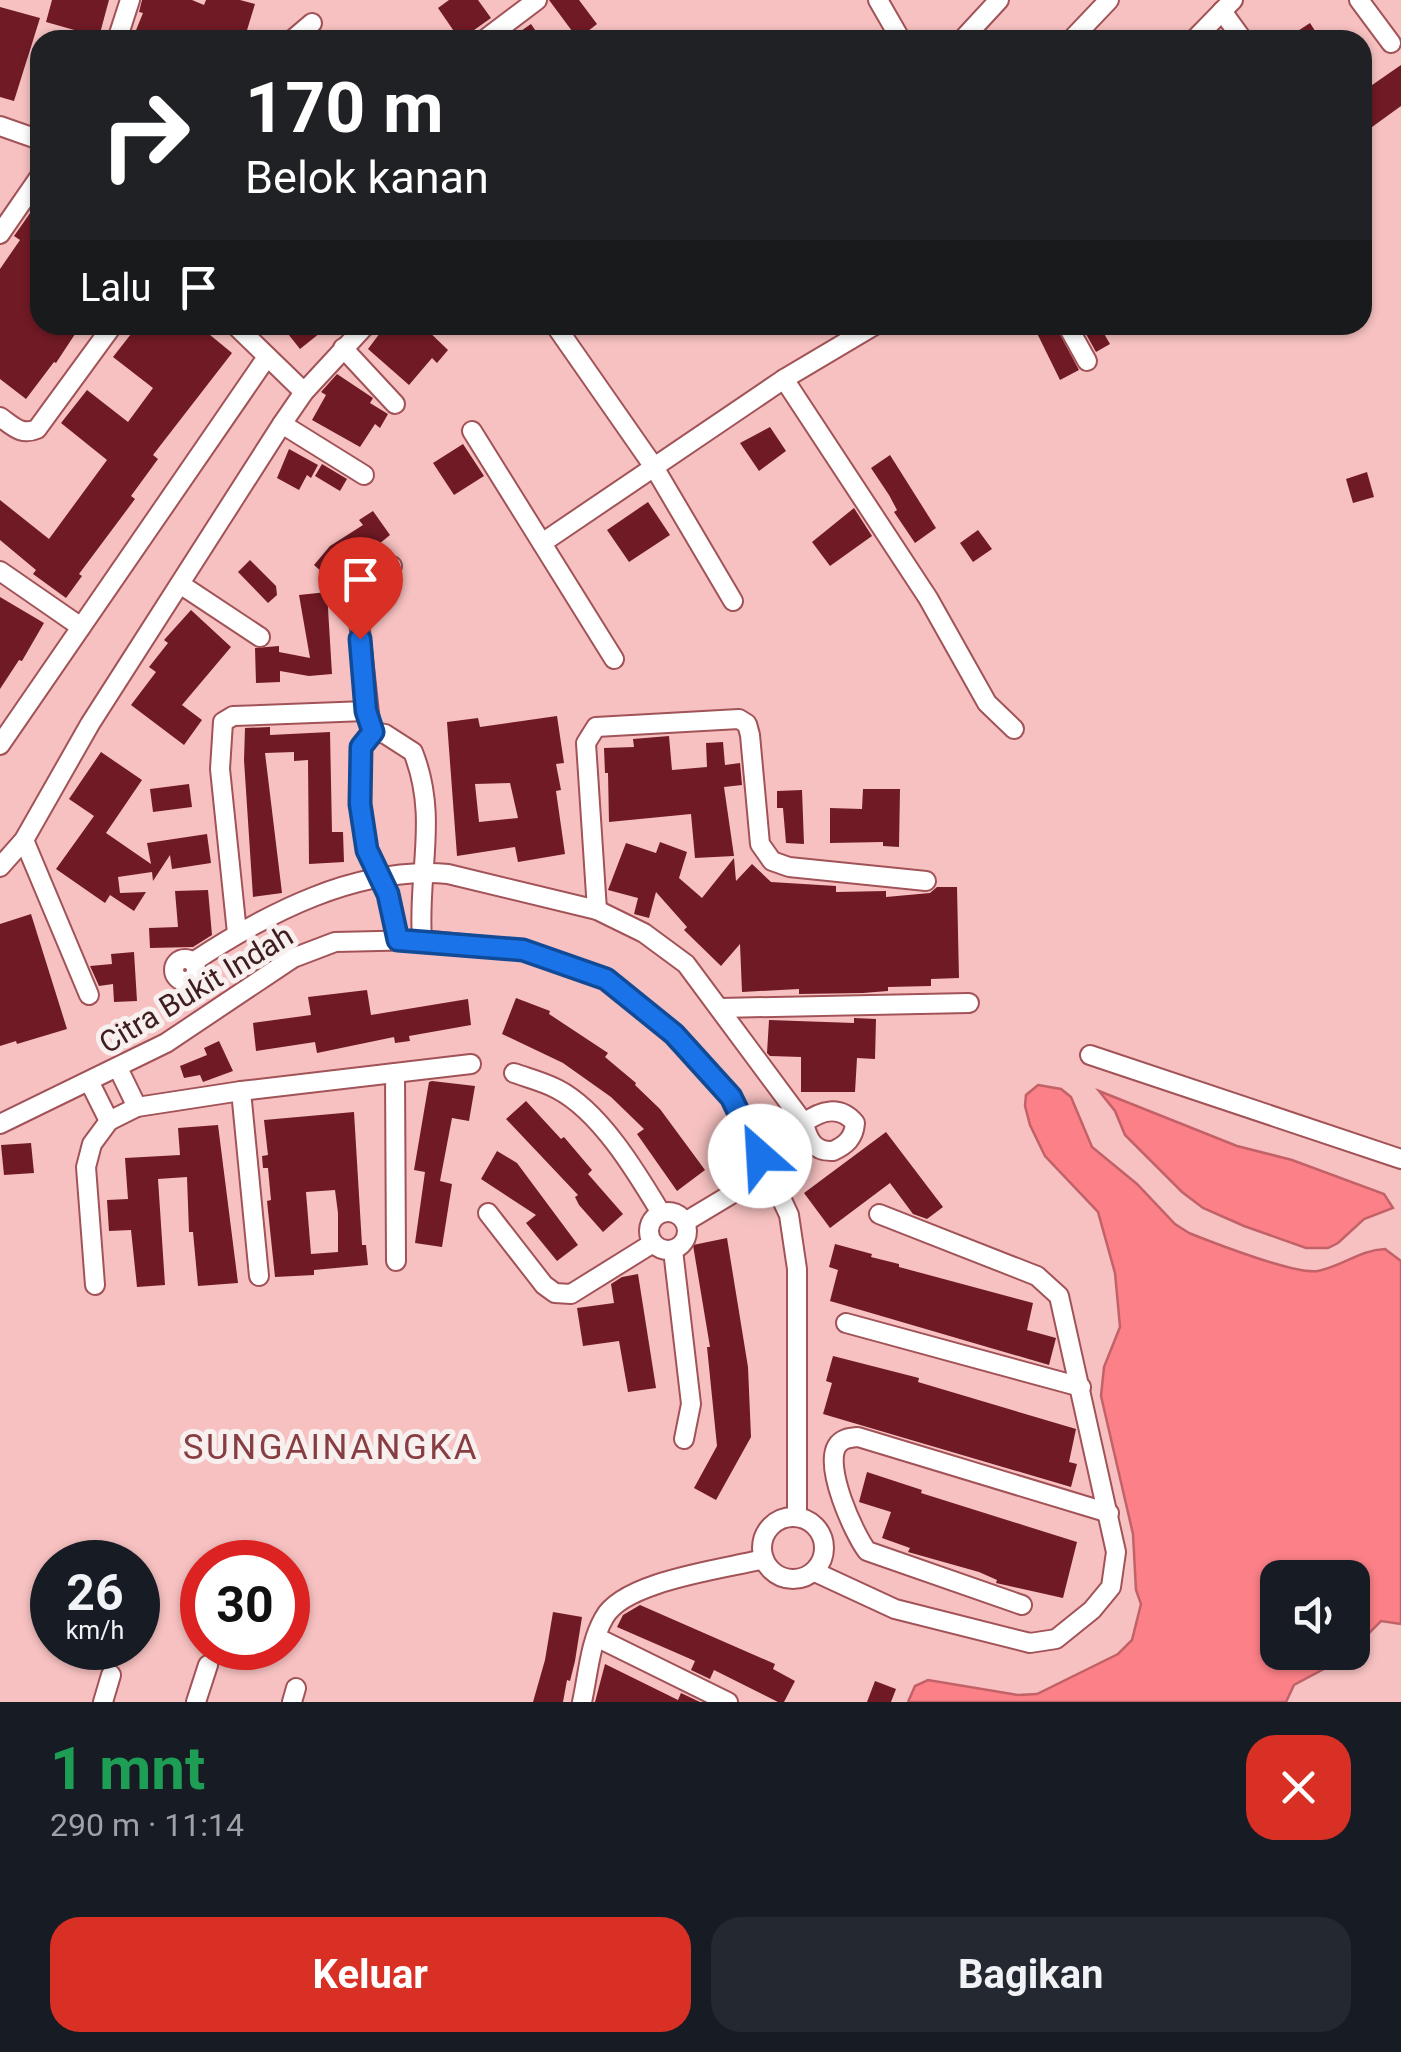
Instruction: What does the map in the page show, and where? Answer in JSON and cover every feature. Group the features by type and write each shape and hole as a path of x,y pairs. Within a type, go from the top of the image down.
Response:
{"street":[{"path":"120,30 130,0"},
{"path":"497,30 537,0"},
{"path":"878,0 895,30"},
{"path":"971,30 998,0"},
{"path":"1080,30 1108,0"},
{"path":"1359,0 1391,43"},
{"path":"1204,30 1227,6 1238,30"},
{"path":"304,30 312,23"},
{"path":"0,126 30,136"},
{"path":"0,234 30,190"},
{"path":"0,417 20,431 38,429 106,335"},
{"path":"244,335 304,392"},
{"path":"0,867 24,840 90,724 282,424 304,392 356,335"},
{"path":"562,335 654,467 733,601"},
{"path":"542,543 784,379 859,335"},
{"path":"1073,335 1087,360"},
{"path":"343,348 395,404"},
{"path":"3,734 267,357"},
{"path":"784,379 928,598 987,704 1014,729"},
{"path":"282,424 364,476"},
{"path":"472,430 614,659"},
{"path":"373,732 366,711 357,603 372,580 392,566"},
{"path":"0,571 81,627"},
{"path":"180,584 260,636"},
{"path":"237,933 220,769 223,722 233,716 366,711"},
{"path":"597,910 586,742 596,727 740,719 747,724 750,734 760,844 772,861 789,867 926,881"},
{"path":"373,732 406,746 416,762 424,796 428,849 420,908 422,940"},
{"path":"373,732 361,747 360,804 367,850 388,894 398,940"},
{"path":"24,840 90,995"},
{"path":"193,962 237,933 352,882 380,875 448,874 597,910 644,933 686,964 804,1123"},
{"name":"Citra Bukit Indah","path":"0,1124 166,1043 294,958 334,942 422,940 523,950 606,979 674,1034 731,1097 760,1156 774,1156 783,1166 775,1184 788,1215 797,1268 797,1516"},
{"path":"720,1008 969,1004"},
{"path":"1090,1055 1401,1158"},
{"path":"96,1285 86,1167 92,1144 109,1121 137,1107 471,1064"},
{"path":"118,1068 137,1107"},
{"path":"395,1073 396,1261"},
{"path":"514,1073 560,1090 595,1121 628,1158 661,1213"},
{"path":"90,1083 109,1121"},
{"path":"241,1091 259,1276"},
{"path":"754,1180 752,1167 760,1156"},
{"path":"754,1180 766,1186 775,1184"},
{"path":"685,1222 754,1180"},
{"path":"488,1212 544,1286 555,1293 571,1294 653,1243"},
{"path":"661,1213 675,1213 685,1222 687,1236 673,1250 658,1248 653,1243 649,1226 661,1213"},
{"path":"815,1572 824,1552 822,1536 812,1523 797,1516 776,1521 764,1538 764,1559 774,1572 788,1579 815,1572 896,1609 1030,1643 1056,1639 1092,1610 1112,1586 1116,1552 1109,1513 1058,1296 1037,1276 879,1214"},
{"path":"673,1250 691,1404 684,1438"},
{"path":"846,1323 1081,1388"},
{"path":"1022,1605 867,1550 855,1534 834,1468 836,1448 844,1439 858,1437 1109,1513"},
{"path":"582,1702 596,1636 604,1616 615,1603 632,1593 764,1559"},
{"path":"596,1636 728,1702"},
{"path":"196,1702 206,1670"},
{"path":"103,1702 112,1676"}],"shaded area":[{"path":"1038,1085 1061,1089 1071,1097 1092,1147 1189,1233 1307,1271 1327,1269 1385,1249 1401,1261 1401,1624 1381,1621 1370,1632 1370,1560 1260,1560 1260,1670 1322,1670 1294,1685 1286,1702 908,1702 915,1686 928,1680 1018,1695 1037,1694 1118,1654 1132,1640 1141,1604 1136,1590 1133,1534 1101,1396 1104,1367 1120,1327 1115,1273 1098,1212 1045,1156 1025,1106 1026,1095"},
{"path":"1099,1091 1237,1146 1292,1160 1384,1194 1393,1208 1364,1219 1328,1248 1306,1248 1244,1226 1203,1208 1182,1192 1125,1135 1115,1111"}],"building":[{"path":"52,0 109,0 101,30 74,30 46,22"},
{"path":"142,0 192,0 204,5 206,0 240,0 255,4 247,30 136,30 143,13 139,12"},
{"path":"449,0 478,0 491,18 474,30 453,30 438,8"},
{"path":"549,0 579,0 597,24 589,30 571,30"},
{"path":"0,7 40,18 36,30 30,30 30,50 14,101 0,97"},
{"path":"1401,65 1401,106 1372,127 1372,85"},
{"path":"30,213 30,335 74,335 26,399 0,379 0,269 20,240 14,236"},
{"path":"130,335 210,335 232,353 153,455 158,459 131,496 135,499 79,574 82,576 66,598 33,574 36,570 0,540 0,500 49,539 107,460 61,423 87,390 128,422 153,388 113,357"},
{"path":"289,335 318,335 300,349"},
{"path":"378,335 432,335 448,350 437,363 432,358 409,385 368,349"},
{"path":"1038,335 1060,335 1079,370 1060,380"},
{"path":"1087,335 1105,335 1110,344 1096,352"},
{"path":"337,374 373,398 370,403 388,414 380,428 375,424 360,447 312,420 326,395 321,392"},
{"path":"770,427 786,451 759,471 740,443"},
{"path":"463,444 484,476 454,495 433,463"},
{"path":"289,449 318,465 299,490 277,478"},
{"path":"890,455 936,528 915,543 871,468"},
{"path":"322,464 347,479 340,491 315,476"},
{"path":"1367,472 1374,497 1353,503 1346,479"},
{"path":"648,502 670,535 629,562 607,530"},
{"path":"854,508 872,536 830,566 812,542"},
{"path":"373,511 390,535 356,563 353,559 333,582 314,565 330,546 363,525 359,520"},
{"path":"978,530 992,549 973,562 960,543"},
{"path":"250,560 276,586 277,595 268,603 238,572"},
{"path":"327,592 332,674 309,676 280,671 280,682 256,683 255,648 279,646 279,652 310,658 299,595"},
{"path":"0,597 44,623 0,689"},
{"path":"191,610 231,647 182,705 202,720 184,745 131,705 156,672 149,667 168,643 164,640"},
{"path":"557,716 564,763 556,764 561,790 556,791 565,854 518,862 515,847 457,856 447,722 478,718 480,727","holes":["510,783 518,818 479,822 475,784"]},
{"path":"270,727 270,735 330,732 332,832 343,832 344,862 309,864 308,760 294,761 294,752 265,753 282,893 253,897 245,728"},
{"path":"669,736 672,770 707,767 706,743 723,742 725,765 740,763 742,785 724,787 734,856 695,858 691,814 609,822 604,748 634,747 633,739"},
{"path":"101,752 142,780 106,833 151,864 147,843 207,834 211,863 172,869 170,855 153,881 152,872 118,877 120,893 146,892 134,911 110,895 105,903 56,869 94,816 69,799"},
{"path":"189,784 192,807 153,812 150,789"},
{"path":"863,789 900,789 899,847 883,846 883,842 830,843 830,808 862,809"},
{"path":"802,790 804,844 786,843 783,808 777,808 777,791"},
{"path":"660,842 687,852 679,878 702,898 734,858 736,881 752,864 771,882 836,886 836,892 886,891 886,897 957,887 959,978 931,979 931,986 888,987 888,991 863,993 799,994 799,989 742,992 740,944 721,966 684,930 687,927 656,892 649,918 634,914 638,898 608,890 626,843 656,853"},
{"path":"208,890 212,935 193,947 150,948 149,928 178,927 175,891"},
{"path":"31,914 67,1029 0,1046 0,924"},
{"path":"134,952 137,1001 114,1002 113,984 99,986 90,966 112,964 111,954"},
{"path":"367,990 371,1015 468,999 471,1025 409,1036 410,1041 395,1043 394,1037 317,1053 315,1042 256,1051 253,1023 311,1015 308,997"},
{"path":"516,998 550,1011 549,1014 608,1053 605,1057 660,1109 705,1170 677,1191 637,1134 644,1129 611,1097 563,1063 502,1034"},
{"path":"854,1018 876,1019 875,1059 857,1058 855,1092 801,1092 801,1057 767,1053 769,1020 854,1023"},
{"path":"219,1041 233,1071 203,1082 200,1075 184,1078 180,1066 207,1055 204,1048"},
{"path":"432,1081 475,1086 469,1121 452,1118 440,1181 452,1184 442,1247 415,1243 425,1172 414,1170"},
{"path":"526,1101 561,1139 564,1137 592,1170 588,1174 623,1214 603,1232 579,1205 575,1197 578,1195 506,1119"},
{"path":"354,1112 362,1245 366,1245 368,1265 314,1270 314,1275 275,1277 267,1201 271,1200 268,1168 263,1168 262,1156 268,1155 264,1120","holes":["335,1190 338,1252 311,1254 306,1192"]},
{"path":"218,1125 238,1283 198,1286 193,1232 189,1232 187,1177 158,1179 165,1285 137,1287 131,1230 109,1231 107,1200 128,1199 125,1158 180,1155 178,1128"},
{"path":"886,1132 943,1207 927,1219 913,1214 890,1183 830,1228 804,1193"},
{"path":"31,1143 34,1173 4,1175 1,1145"},
{"path":"497,1151 517,1163 578,1245 557,1261 526,1223 536,1215 481,1179"},
{"path":"727,1238 748,1367 751,1437 716,1500 694,1488 717,1446 710,1347 693,1245"},
{"path":"835,1244 872,1254 871,1257 899,1267 1033,1303 1027,1330 1056,1338 1049,1365 830,1301 838,1270 829,1267"},
{"path":"638,1274 656,1388 628,1392 619,1341 583,1346 577,1308 614,1303 611,1284"},
{"path":"833,1356 919,1378 918,1382 1076,1429 1069,1462 1077,1464 1071,1487 823,1414 832,1383 826,1381"},
{"path":"867,1472 1077,1542 1063,1598 996,1583 997,1580 979,1572 908,1552 910,1548 882,1538 891,1512 859,1502"},
{"path":"640,1605 775,1664 773,1669 795,1681 784,1702 714,1670 710,1679 691,1670 695,1661 617,1627 623,1615"},
{"path":"553,1612 582,1617 575,1661 563,1702 533,1702 545,1660"},
{"path":"605,1664 678,1700 681,1693 700,1702 595,1702"},
{"path":"875,1681 896,1689 891,1702 867,1702"}],"district":[{"name":"SUNGAINANGKA","path":"331,1447"}],"route":[{"path":"360,639 366,711 373,732 361,747 360,804 367,850 388,894 398,940 523,950 606,979 674,1034 731,1097 760,1156"}]}
